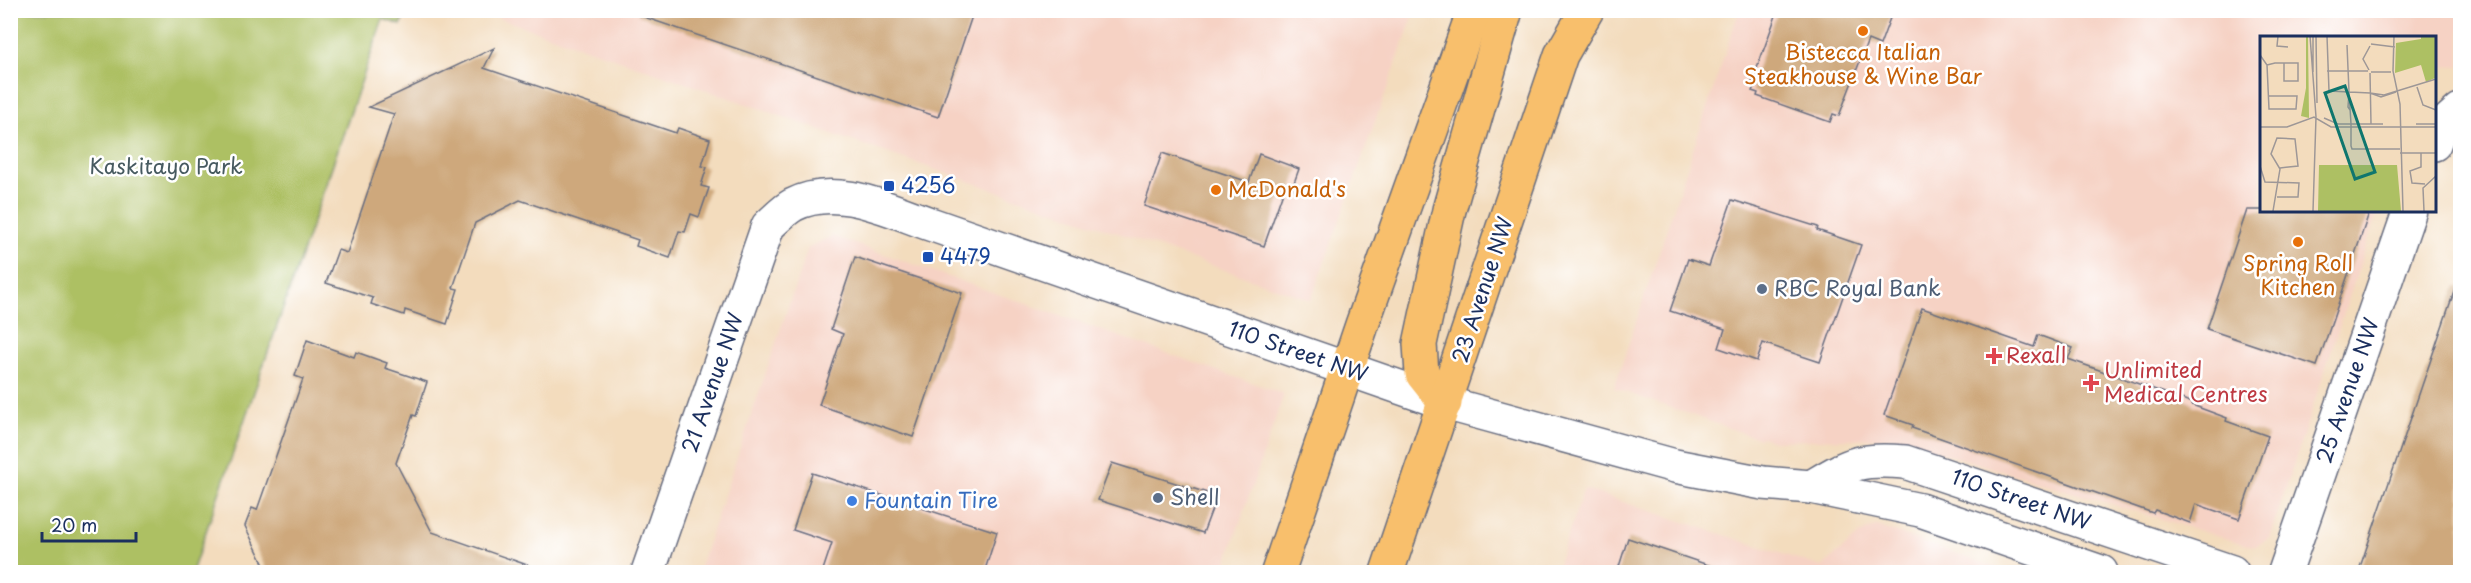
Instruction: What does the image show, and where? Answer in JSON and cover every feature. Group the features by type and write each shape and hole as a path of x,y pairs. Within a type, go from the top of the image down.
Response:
{"main road":[{"path":"1278,573 1474,10"},
{"path":"1445,403 1422,374 1420,344 1449,210 1506,10"},
{"name":"23 Avenue NW","path":"1387,573 1561,55 1587,10"}],"street":[{"path":"2435,139 2440,128 2460,110"},
{"name":"110 Street NW","path":"793,205 813,198 830,196 862,202 1445,403 1674,466 1763,483 1811,487 1920,510 2100,573"},
{"name":"21 Avenue NW","path":"648,573 760,244 768,226 793,205"},
{"name":"25 Avenue NW","path":"2285,573 2409,212"},
{"name":"110 Street NW","path":"1811,487 1848,466 1863,461 1905,462 2232,573"}],"shaded area":[{"path":"478,11 1415,11 1311,300"},
{"path":"1739,11 2460,11 2460,67 2435,66 2435,36 2260,36 2260,212 2377,212 2269,539 2256,546 1893,438 1774,441 1762,437 1760,439 1614,388"},
{"path":"832,236 1284,394 1223,572 698,572 808,248"},
{"path":"1584,489 1822,567 1861,533 1877,526 2009,572 1555,572"}],"green space":[{"name":"Kaskitayo Park","path":"10,11 406,11 401,25 383,19 192,572 11,572"}],"building":[{"path":"638,10 974,10 938,117 638,15"},
{"path":"1778,10 1893,10 1880,45 1868,40 1839,116 1833,114 1830,122 1757,96 1758,93 1752,91 1754,87 1751,85"},
{"path":"494,48 484,68 676,133 678,128 710,139 702,166 707,167 701,186 709,188 699,217 691,214 685,232 679,231 670,258 636,246 638,240 520,200 475,223 453,288 458,289 447,324 405,310 404,315 371,304 373,298 326,283 338,250 347,253 394,114 369,107"},
{"name":"McDonald's","path":"1162,153 1249,182 1259,154 1299,169 1291,191 1284,189 1264,246 1144,206"},
{"name":"RBC Royal Bank","path":"1732,200 1818,227 1817,230 1861,245 1820,362 1763,343 1757,361 1719,348 1725,329 1670,311 1688,259 1709,266"},
{"path":"2247,210 2369,212 2317,366 2207,329"},
{"path":"855,257 962,293 913,437 819,405 843,334 831,329"},
{"path":"2456,286 2460,286 2460,573 2358,573"},
{"path":"1922,308 2034,347 2038,335 2073,348 2068,359 2193,403 2192,405 2227,418 2226,421 2268,436 2239,519 2196,504 2190,523 2155,510 2153,513 1912,428 1913,425 1884,415"},
{"path":"307,340 354,357 356,352 387,363 385,368 427,382 416,416 413,415 396,463 432,532 536,568 535,573 268,573 245,526 252,508 257,510 303,379 295,376"},
{"name":"Shell","path":"1112,463 1217,496 1203,533 1098,500"},
{"name":"Fountain Tire","path":"812,473 997,532 984,573 822,573 832,543 793,530"},
{"path":"1628,538 1717,568 1716,573 1617,573"}],"place":[{"name":"Bistecca Italian Steakhouse & Wine Bar","path":"1863,31"},
{"name":"4256","path":"889,186"},
{"name":"McDonald's","path":"1216,190"},
{"name":"Spring Roll Kitchen","path":"2298,242"},
{"name":"4479","path":"928,257"},
{"name":"RBC Royal Bank","path":"1762,289"},
{"name":"Rexall","path":"1994,356"},
{"name":"Unlimited Medical Centres","path":"2091,383"},
{"name":"Shell","path":"1158,498"},
{"name":"Fountain Tire","path":"852,501"}]}
